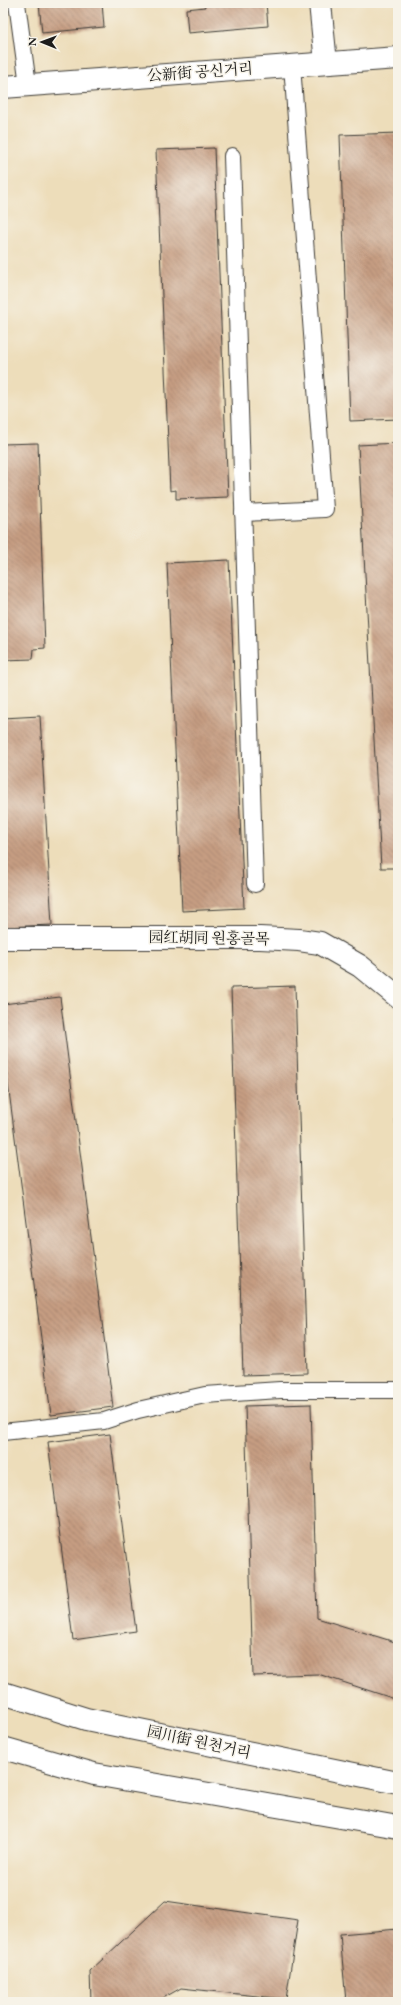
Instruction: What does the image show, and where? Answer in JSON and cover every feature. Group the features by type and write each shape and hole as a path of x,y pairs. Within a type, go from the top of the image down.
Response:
{"street":[{"path":"320,3 326,63"},
{"name":"公新街 공신거리","path":"3,87 398,58"},
{"name":"园红胡同 원홍골목","path":"3,938 252,938 299,940 320,944 360,966 398,997"},
{"name":"园川街 원천거리","path":"3,1693 86,1719 398,1783"},
{"path":"3,1748 94,1774 398,1827"}],"lane":[{"path":"17,3 28,85"},
{"path":"243,512 325,509 292,65"},
{"path":"232,156 255,884"},
{"path":"3,1432 104,1421 138,1410 205,1395 280,1390 398,1390"}],"building":[{"path":"39,3 102,3 104,27 42,33"},
{"path":"204,3 266,3 268,26 188,33 186,9 205,7"},
{"path":"3,29 6,49 3,49"},
{"path":"398,133 398,419 350,421 340,135"},
{"path":"214,148 228,497 176,499 176,490 170,491 156,150"},
{"path":"38,443 45,648 34,649 33,659 3,660 3,444"},
{"path":"398,443 398,868 381,868 358,445"},
{"path":"229,560 244,908 182,911 167,563"},
{"path":"40,716 52,925 3,927 3,718"},
{"path":"295,986 307,1373 243,1375 231,988"},
{"path":"60,997 113,1407 51,1415 3,1045 3,1004"},
{"path":"398,1109 398,1141 396,1141 395,1110"},
{"path":"311,1404 317,1618 398,1643 398,1700 318,1674 253,1676 245,1406"},
{"path":"110,1434 136,1631 73,1640 48,1442"},
{"path":"165,1901 298,1920 286,1999 181,1988 156,2002 91,2002 90,1971"},
{"path":"398,1929 398,2002 346,2002 340,1934"}]}
